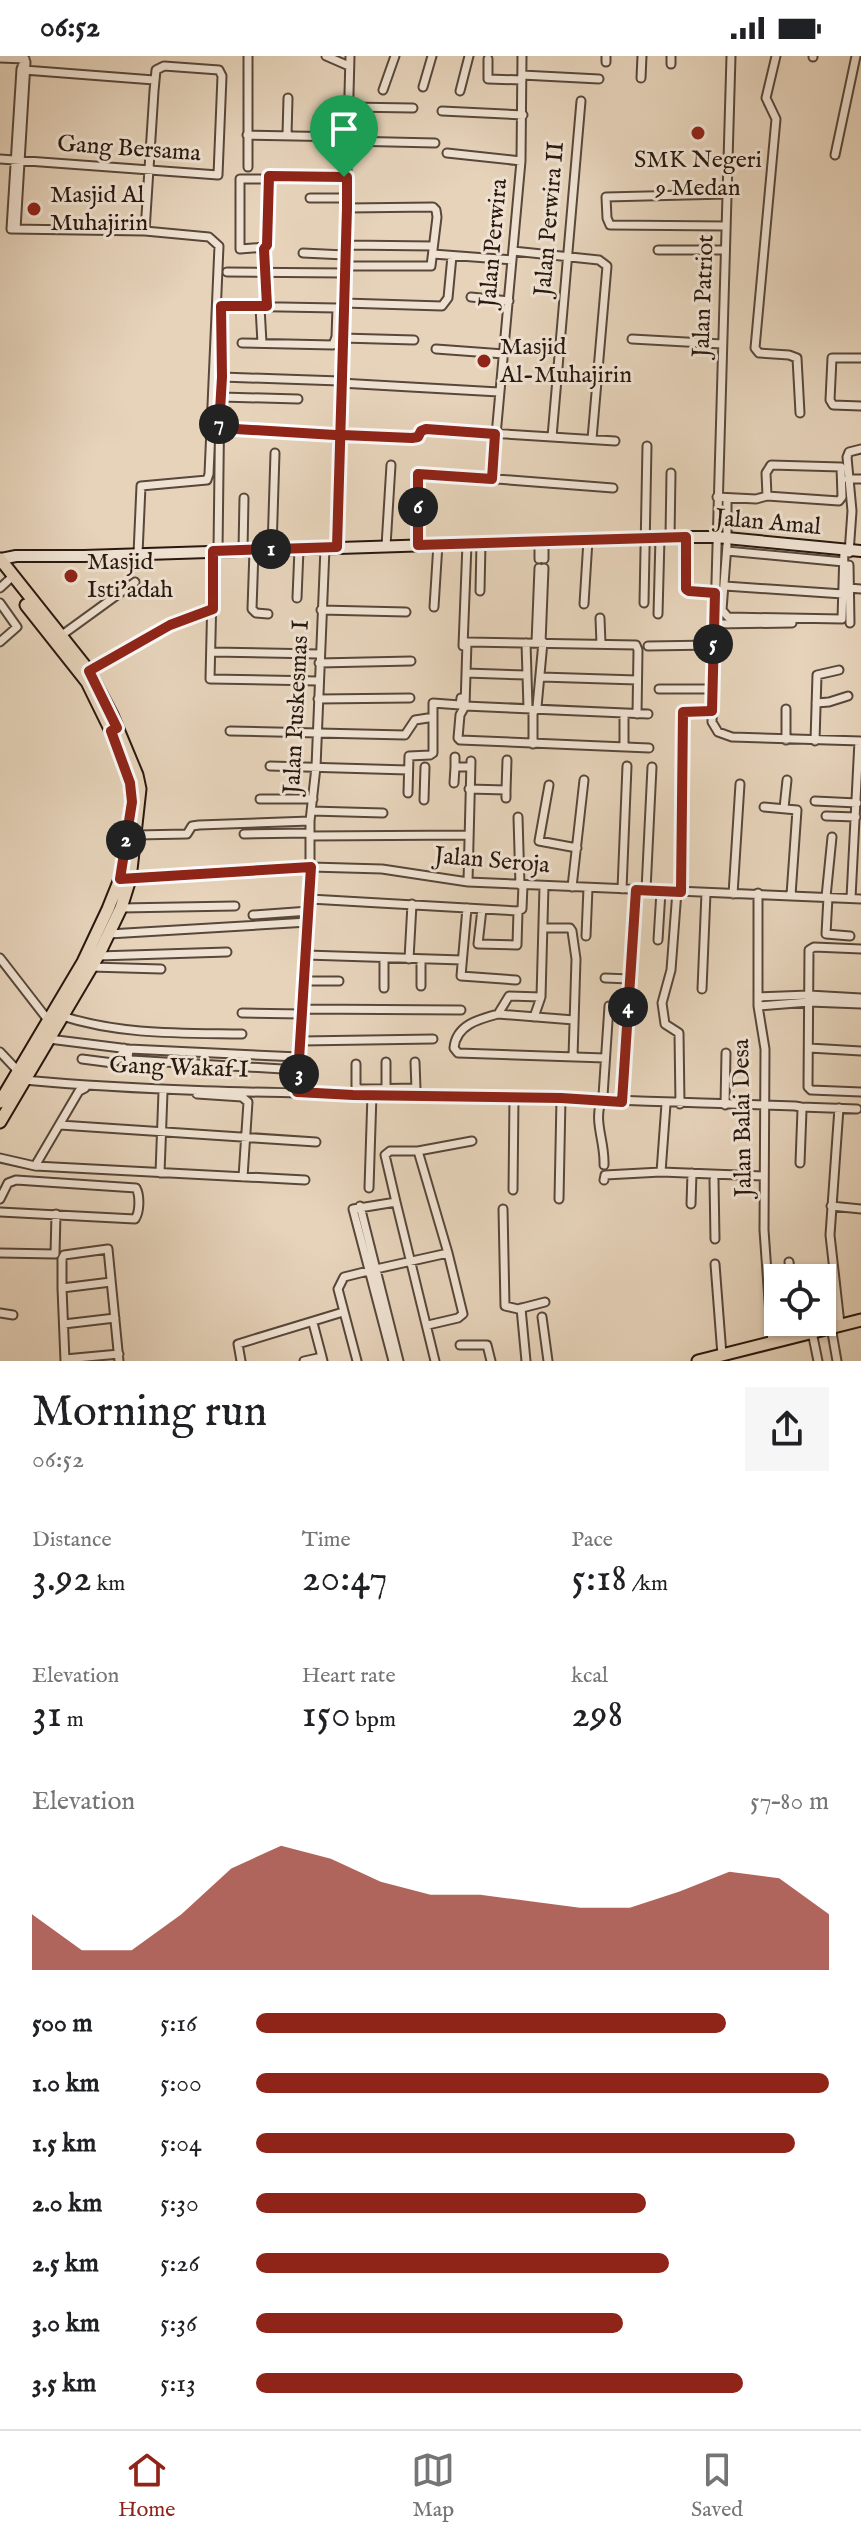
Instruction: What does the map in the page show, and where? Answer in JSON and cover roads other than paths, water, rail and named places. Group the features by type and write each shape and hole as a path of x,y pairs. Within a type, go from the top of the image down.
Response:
{"main road":[{"path":"0,559 5,580 71,659 114,729 130,783 132,802 121,908 98,956 54,1016 49,1039 0,1102"},
{"path":"0,1122 21,1075 125,879 136,835 140,789 137,775 89,671 62,635 5,580"},
{"path":"836,1326 861,1320"},
{"path":"700,1361 799,1336"}],"street":[{"path":"248,56 248,167"},
{"path":"326,56 349,66"},
{"path":"242,343 333,345 345,270 350,56"},
{"path":"383,90 395,56"},
{"path":"423,87 432,56"},
{"path":"460,91 469,56"},
{"name":"Jalan Perwira","path":"492,479 521,161 522,56"},
{"path":"641,78 642,56"},
{"name":"Jalan Patriot","path":"724,543 717,497 731,56"},
{"path":"776,56 766,98 776,119 755,348 759,353 797,358 800,413"},
{"path":"835,155 856,56"},
{"path":"0,58 26,58 15,199 16,229 145,231 209,237 219,246 209,474 207,480 141,486 138,554"},
{"path":"488,59 488,79 599,79"},
{"name":"Gang Bersama","path":"0,159 216,175 220,172 221,71 164,66 156,70 154,80"},
{"path":"24,70 154,80 145,231"},
{"path":"287,135 288,98"},
{"name":"Jalan Perwira II","path":"552,437 581,101"},
{"path":"348,107 413,108"},
{"path":"442,111 523,115"},
{"path":"247,135 435,143"},
{"path":"447,153 521,161"},
{"path":"262,343 268,179 272,174 347,177"},
{"path":"264,249 239,248 239,181 241,178 268,179"},
{"path":"726,226 610,225 606,197 727,194"},
{"path":"310,198 347,198"},
{"path":"227,272 427,267 433,263 436,210 433,207 347,208"},
{"path":"346,245 433,250 452,256 512,260"},
{"path":"658,250 725,250"},
{"path":"513,251 599,260 607,266 592,439"},
{"path":"303,253 345,255"},
{"path":"318,681 211,680 222,377 221,306 442,306 448,298 452,256"},
{"path":"471,297 509,301"},
{"path":"337,547 341,306"},
{"path":"342,338 414,340"},
{"path":"632,339 722,344"},
{"path":"436,349 504,354"},
{"path":"861,358 832,358 830,400 833,405 861,406"},
{"path":"222,377 499,392"},
{"path":"221,397 298,399"},
{"path":"219,428 414,438 426,429 615,441"},
{"path":"644,603 647,446"},
{"path":"727,498 722,610 728,617 841,620 846,591 846,554 856,511 850,496 847,455 861,449"},
{"path":"272,549 275,453"},
{"path":"386,546 391,465"},
{"path":"717,497 756,499 767,496 839,501 842,497 842,469 839,465 771,465 766,473 767,496"},
{"path":"418,545 419,473 613,488"},
{"path":"658,614 671,473"},
{"path":"848,479 861,479"},
{"path":"850,496 861,496"},
{"path":"244,498 252,609 253,612 268,614"},
{"path":"686,537 686,589 715,593"},
{"name":"Jalan Amal","path":"0,559 16,556 686,537 846,554 861,551"},
{"path":"584,604 588,540"},
{"path":"532,709 541,677 542,542"},
{"path":"480,591 481,543"},
{"path":"724,543 715,593 712,711 715,729 726,737 860,741 851,898"},
{"path":"434,607 438,544"},
{"path":"424,786 408,789 408,770 410,755 433,753 433,703 461,704 467,544"},
{"name":"Jalan Puskesmas I","path":"297,1092 310,899 310,821 318,732 325,548"},
{"path":"297,598 299,549"},
{"path":"62,635 135,582"},
{"path":"725,586 861,589"},
{"path":"846,591 850,623"},
{"path":"0,603 17,627 0,642"},
{"path":"89,671 170,625 213,609"},
{"path":"321,610 406,612"},
{"path":"600,618 601,644"},
{"path":"714,624 861,623"},
{"path":"637,714 638,647 468,641 460,740 649,748"},
{"path":"526,643 533,744"},
{"path":"648,646 713,645"},
{"path":"212,652 411,661"},
{"path":"815,741 817,675 839,670"},
{"path":"466,673 526,675"},
{"path":"541,677 637,680"},
{"path":"659,689 713,689"},
{"path":"816,703 848,696"},
{"path":"318,699 410,698"},
{"path":"465,706 648,714"},
{"path":"786,709 786,740"},
{"path":"680,1104 679,1033 665,1024 662,998 671,970 679,892 683,712 712,711"},
{"path":"624,714 624,747"},
{"path":"230,731 405,735 415,720 428,718"},
{"path":"454,783 455,757"},
{"path":"469,789 506,794 507,760"},
{"path":"455,767 470,764 468,882"},
{"path":"270,766 408,770"},
{"path":"622,889 627,766"},
{"path":"424,800 425,767"},
{"path":"646,890 652,767"},
{"path":"572,887 584,780"},
{"path":"784,808 787,780"},
{"path":"733,894 740,784"},
{"path":"549,785 539,841 577,848"},
{"path":"260,799 313,799"},
{"path":"815,801 857,803"},
{"path":"764,807 797,810 791,895"},
{"path":"311,811 383,813"},
{"path":"826,816 856,817"},
{"path":"482,909 478,944 517,945 518,911 522,908 518,817"},
{"path":"136,835 187,834 192,826 199,825 310,821"},
{"path":"244,834 469,835"},
{"path":"832,837 826,934 850,936"},
{"name":"Jalan Seroja","path":"125,879 311,867 382,869 468,882 861,899"},
{"path":"534,1017 541,997 544,886"},
{"path":"586,936 588,888"},
{"path":"622,1102 636,890"},
{"path":"658,940 661,891"},
{"path":"702,989 706,893"},
{"name":"Jalan Balai Desa","path":"758,893 758,1001 765,1049 763,1176 772,1343"},
{"path":"310,899 518,911"},
{"path":"360,911 361,902"},
{"path":"409,959 412,904"},
{"path":"121,908 235,906"},
{"path":"467,908 463,978 516,980"},
{"path":"253,915 309,911"},
{"path":"109,934 308,922"},
{"path":"544,928 570,928 572,931 576,959 573,1057"},
{"path":"861,949 811,948 809,999 810,1090 861,1092"},
{"path":"98,956 227,952"},
{"path":"306,955 462,960"},
{"path":"0,958 54,1016 135,1032 242,1034"},
{"path":"384,958 384,988"},
{"path":"421,959 421,986"},
{"path":"91,967 161,969"},
{"path":"0,976 9,970"},
{"path":"605,978 630,979"},
{"path":"305,981 339,981"},
{"path":"498,1014 509,996 541,997"},
{"path":"758,1001 861,998"},
{"path":"809,999 861,1004"},
{"path":"604,1165 604,1145 597,1124 609,1006"},
{"path":"242,1013 461,1010"},
{"path":"574,1020 498,1014 463,1029 454,1042 456,1052 605,1058"},
{"path":"49,1039 126,1048 299,1057"},
{"path":"301,1041 433,1039"},
{"path":"82,1059 113,1063 126,1048"},
{"path":"126,1048 131,1060 299,1070"},
{"path":"809,1048 861,1051"},
{"path":"0,1052 21,1075"},
{"path":"725,1105 726,1053"},
{"path":"386,1062 386,1088"},
{"path":"356,1064 357,1088 417,1091 415,1062"},
{"name":"Gang Wakaf I","path":"21,1075 82,1085 372,1094 417,1091 601,1102 857,1109"},
{"path":"35,1166 79,1091 84,1088 163,1092 244,1098 248,1104 243,1177"},
{"path":"160,1173 163,1092"},
{"path":"369,1188 372,1094"},
{"path":"513,1190 514,1097"},
{"path":"559,1199 561,1098"},
{"path":"661,1172 666,1104"},
{"path":"800,1163 803,1146 801,1107"},
{"path":"832,1264 831,1206 839,1108"},
{"path":"60,1125 316,1142"},
{"path":"435,1361 385,1155 390,1151 418,1151 472,1141"},
{"path":"418,1151 463,1314 428,1325"},
{"path":"0,1158 35,1166 305,1180"},
{"path":"604,1180 605,1175 661,1172 763,1176"},
{"path":"691,1204 692,1173"},
{"path":"0,1199 8,1183 16,1180 137,1190 138,1214 135,1219 0,1212"},
{"path":"714,1180 715,1239"},
{"path":"396,1202 360,1206 372,1270 396,1361"},
{"path":"831,1206 861,1209"},
{"path":"503,1209 505,1306 521,1308 545,1302"},
{"path":"0,1253 55,1254 56,1214"},
{"path":"107,1238 119,1357 65,1360 62,1259 64,1255 108,1249"},
{"path":"357,1361 343,1312 338,1285 341,1279 448,1253"},
{"path":"715,1264 722,1355"},
{"path":"62,1288 111,1282"},
{"path":"521,1308 526,1361"},
{"path":"241,1361 238,1344 343,1312"},
{"path":"0,1313 13,1315"},
{"path":"542,1317 548,1361"},
{"path":"64,1324 115,1318"},
{"path":"304,1361 322,1359 313,1323"},
{"path":"836,1326 837,1361"},
{"path":"813,1336 818,1361"},
{"path":"460,1345 487,1345 491,1361"}],"place":[{"name":"SMK Negeri 9 Medan","path":"698,133"},
{"name":"Masjid Al Muhajirin","path":"34,209"},
{"name":"Masjid Al-Muhajirin","path":"484,361"},
{"name":"Masjid Isti'adah","path":"71,576"}]}
